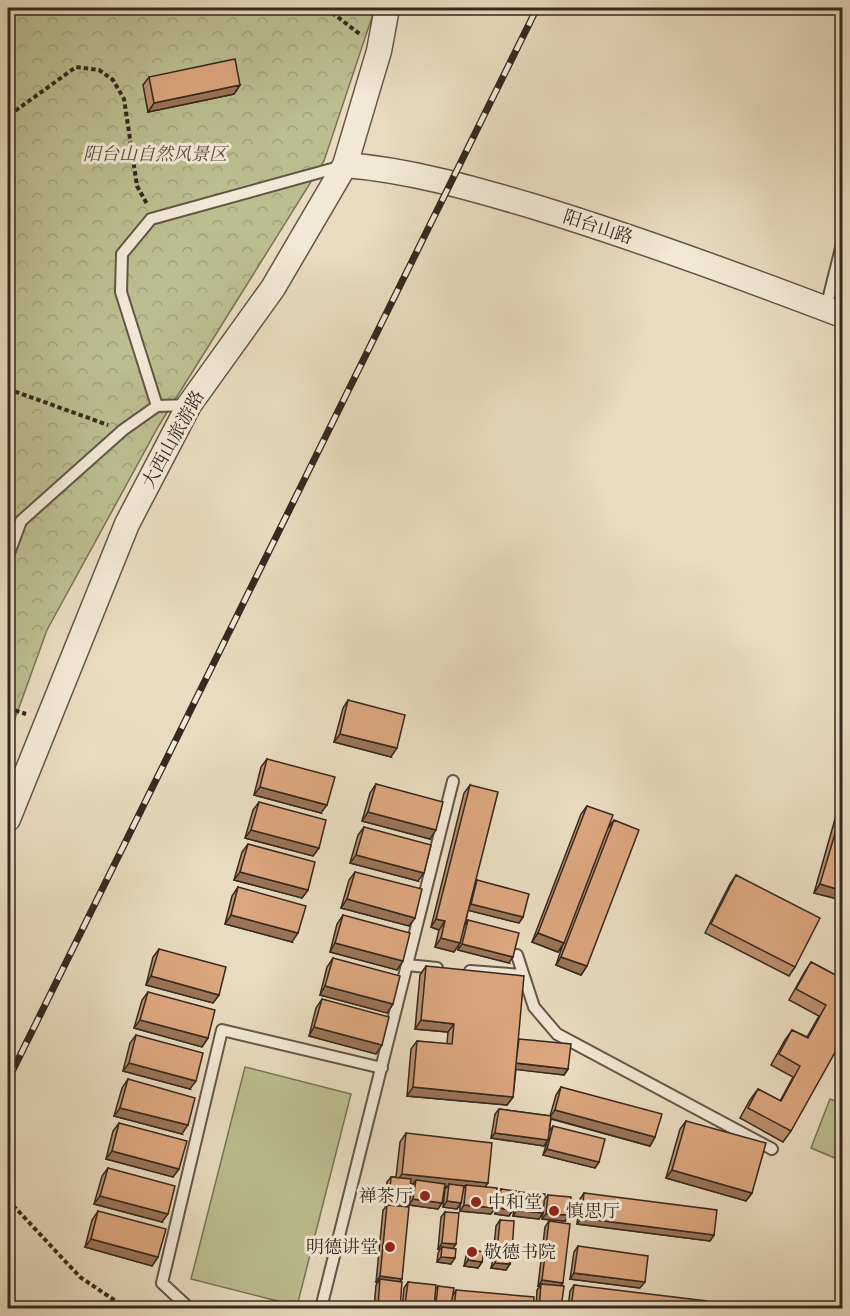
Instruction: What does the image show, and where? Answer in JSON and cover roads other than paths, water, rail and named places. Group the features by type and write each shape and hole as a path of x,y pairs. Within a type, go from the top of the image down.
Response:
{"street":[{"name":"大西山旅游路","path":"8,819 127,525 189,405 273,288 345,165 379,51 387,8"},
{"name":"阳台山路","path":"345,165 383,168 478,190 619,232 834,312"}],"lane":[{"path":"157,406 121,292 123,254 154,218 314,176 345,165"},
{"path":"834,312 843,244"},
{"path":"8,556 21,521 123,430 157,406 189,405"},
{"path":"321,1308 453,781"},
{"path":"517,955 534,1007 556,1034 772,1149"},
{"path":"407,965 522,975"},
{"path":"189,1308 162,1283 222,1030 382,1068"}],"railway":[{"path":"8,1080 537,8"}],"place":[{"name":"禅茶厅","path":"425,1196"},
{"name":"中和堂","path":"476,1202"},
{"name":"慎思厅","path":"554,1211"},
{"name":"明德讲堂","path":"390,1247"},
{"name":"敬德书院","path":"472,1252"}],"park label":[{"name":"阳台山自然风景区","path":"155,154"}]}
